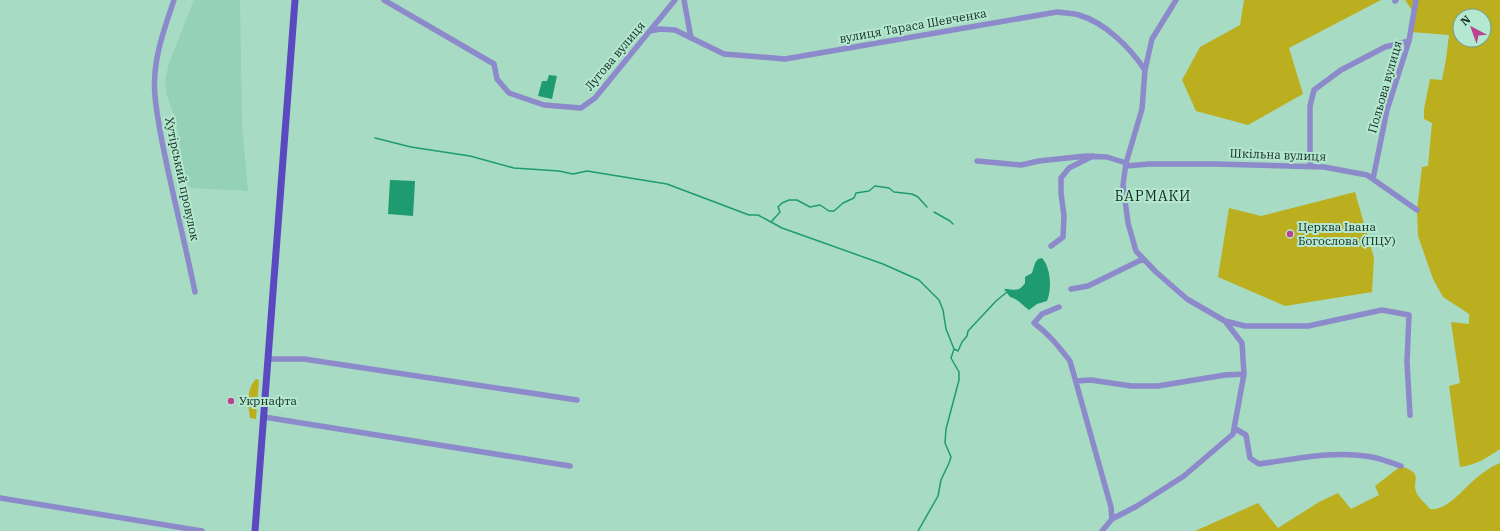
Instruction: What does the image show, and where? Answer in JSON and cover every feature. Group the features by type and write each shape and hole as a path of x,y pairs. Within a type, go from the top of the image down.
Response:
{"main road":[{"path":"255,531 295,0"}],"street":[{"name":"Хутірський провулок","path":"174,0 157,54 154,75 155,93 164,156 186,246 195,292"},
{"name":"Лугова вулиця","path":"384,0 494,64 497,79 509,93 544,105 581,108 594,98 675,0"},
{"path":"684,0 691,38"},
{"path":"1176,0 1152,39 1145,70 1142,108 1126,164 1123,185 1128,223 1136,251 1156,272 1187,299 1225,321 1245,326 1308,326 1382,310 1409,315 1407,362 1410,415"},
{"name":"Польова вулиця","path":"1373,179 1387,110 1410,41 1416,0"},
{"name":"вулиця Тараса Шевченка","path":"650,31 660,29 675,30 724,54 785,59 1057,12 1078,15 1095,22 1124,44 1134,54 1145,70"},
{"path":"1310,166 1310,106 1314,90 1341,70 1385,48 1410,41"},
{"path":"1051,246 1062,236 1064,216 1061,178 1070,168 1093,156"},
{"name":"Шкільна вулиця","path":"977,161 1021,165 1093,156 1107,157 1126,164 1214,164 1324,167 1368,175 1417,210"},
{"path":"1071,289 1088,286 1143,259"},
{"path":"1059,307 1042,314 1034,324 1043,330 1057,344 1070,361 1111,507 1112,519"},
{"path":"1102,531 1112,519 1137,506 1184,476 1233,434 1244,374 1242,343 1225,321"},
{"path":"268,359 304,358 577,400"},
{"path":"1076,381 1090,380 1131,386 1158,386 1225,375 1244,374"},
{"path":"264,417 570,466"},
{"path":"1234,428 1246,435 1250,458 1259,464 1320,455 1353,455 1372,457 1401,466"},
{"path":"0,498 202,531"}],"shaded area":[{"path":"194,0 240,0 242,126 248,191 191,188 186,183 176,121 167,96 165,81 169,63"},
{"path":"1244,0 1381,0 1289,48 1303,94 1248,125 1196,111 1182,80 1200,47 1240,25"},
{"path":"1405,0 1500,0 1500,449 1481,461 1460,467 1449,386 1460,383 1451,322 1469,324 1469,314 1443,297 1433,279 1418,236 1417,210 1422,167 1428,166 1432,123 1424,119 1424,109 1430,79 1442,80 1449,35 1411,32 1416,16"},
{"path":"549,75 557,76 552,99 538,96 542,81 547,81"},
{"path":"390,180 415,181 413,216 388,214"},
{"path":"1355,192 1374,258 1372,292 1285,306 1218,277 1229,208 1261,216"},
{"path":"1042,258 1049,273 1049,296 1047,301 1037,304 1029,310 1018,301 1010,297 1004,289 1016,290 1020,288 1025,283 1025,277 1032,273 1035,263 1038,259"},
{"path":"256,379 259,380 256,419 250,418 248,403 249,392"},
{"path":"1500,463 1500,531 1195,531 1258,503 1278,528 1319,502 1338,493 1351,509 1379,495 1375,486 1401,466 1413,472 1416,478 1415,489 1417,494 1430,509 1436,509 1454,499 1480,475 1489,468"}],"waterway":[{"path":"375,138 411,147 470,156 514,168 559,171 573,174 587,171 667,184 749,215 758,215 782,228 883,264 919,280 939,300 943,310 946,329 954,349 951,358 959,372 959,380 946,429 945,443 951,457 941,480 938,496 918,531"},
{"path":"771,222 780,212 778,207 782,203 789,200 797,200 810,207 820,205 829,211 834,211 843,203 854,198 856,193 869,191 875,186 889,188 894,192 912,194 918,197 927,207"},
{"path":"934,212 953,224"},
{"path":"954,349 958,351 962,342 967,336 968,331 996,301 1007,292"}],"place":[{"name":"Церква Івана Богослова (ПЦУ)","path":"1290,234"},
{"name":"Укрнафта","path":"231,401"}],"district":[{"name":"БАРМАКИ","path":"1153,196"}]}
